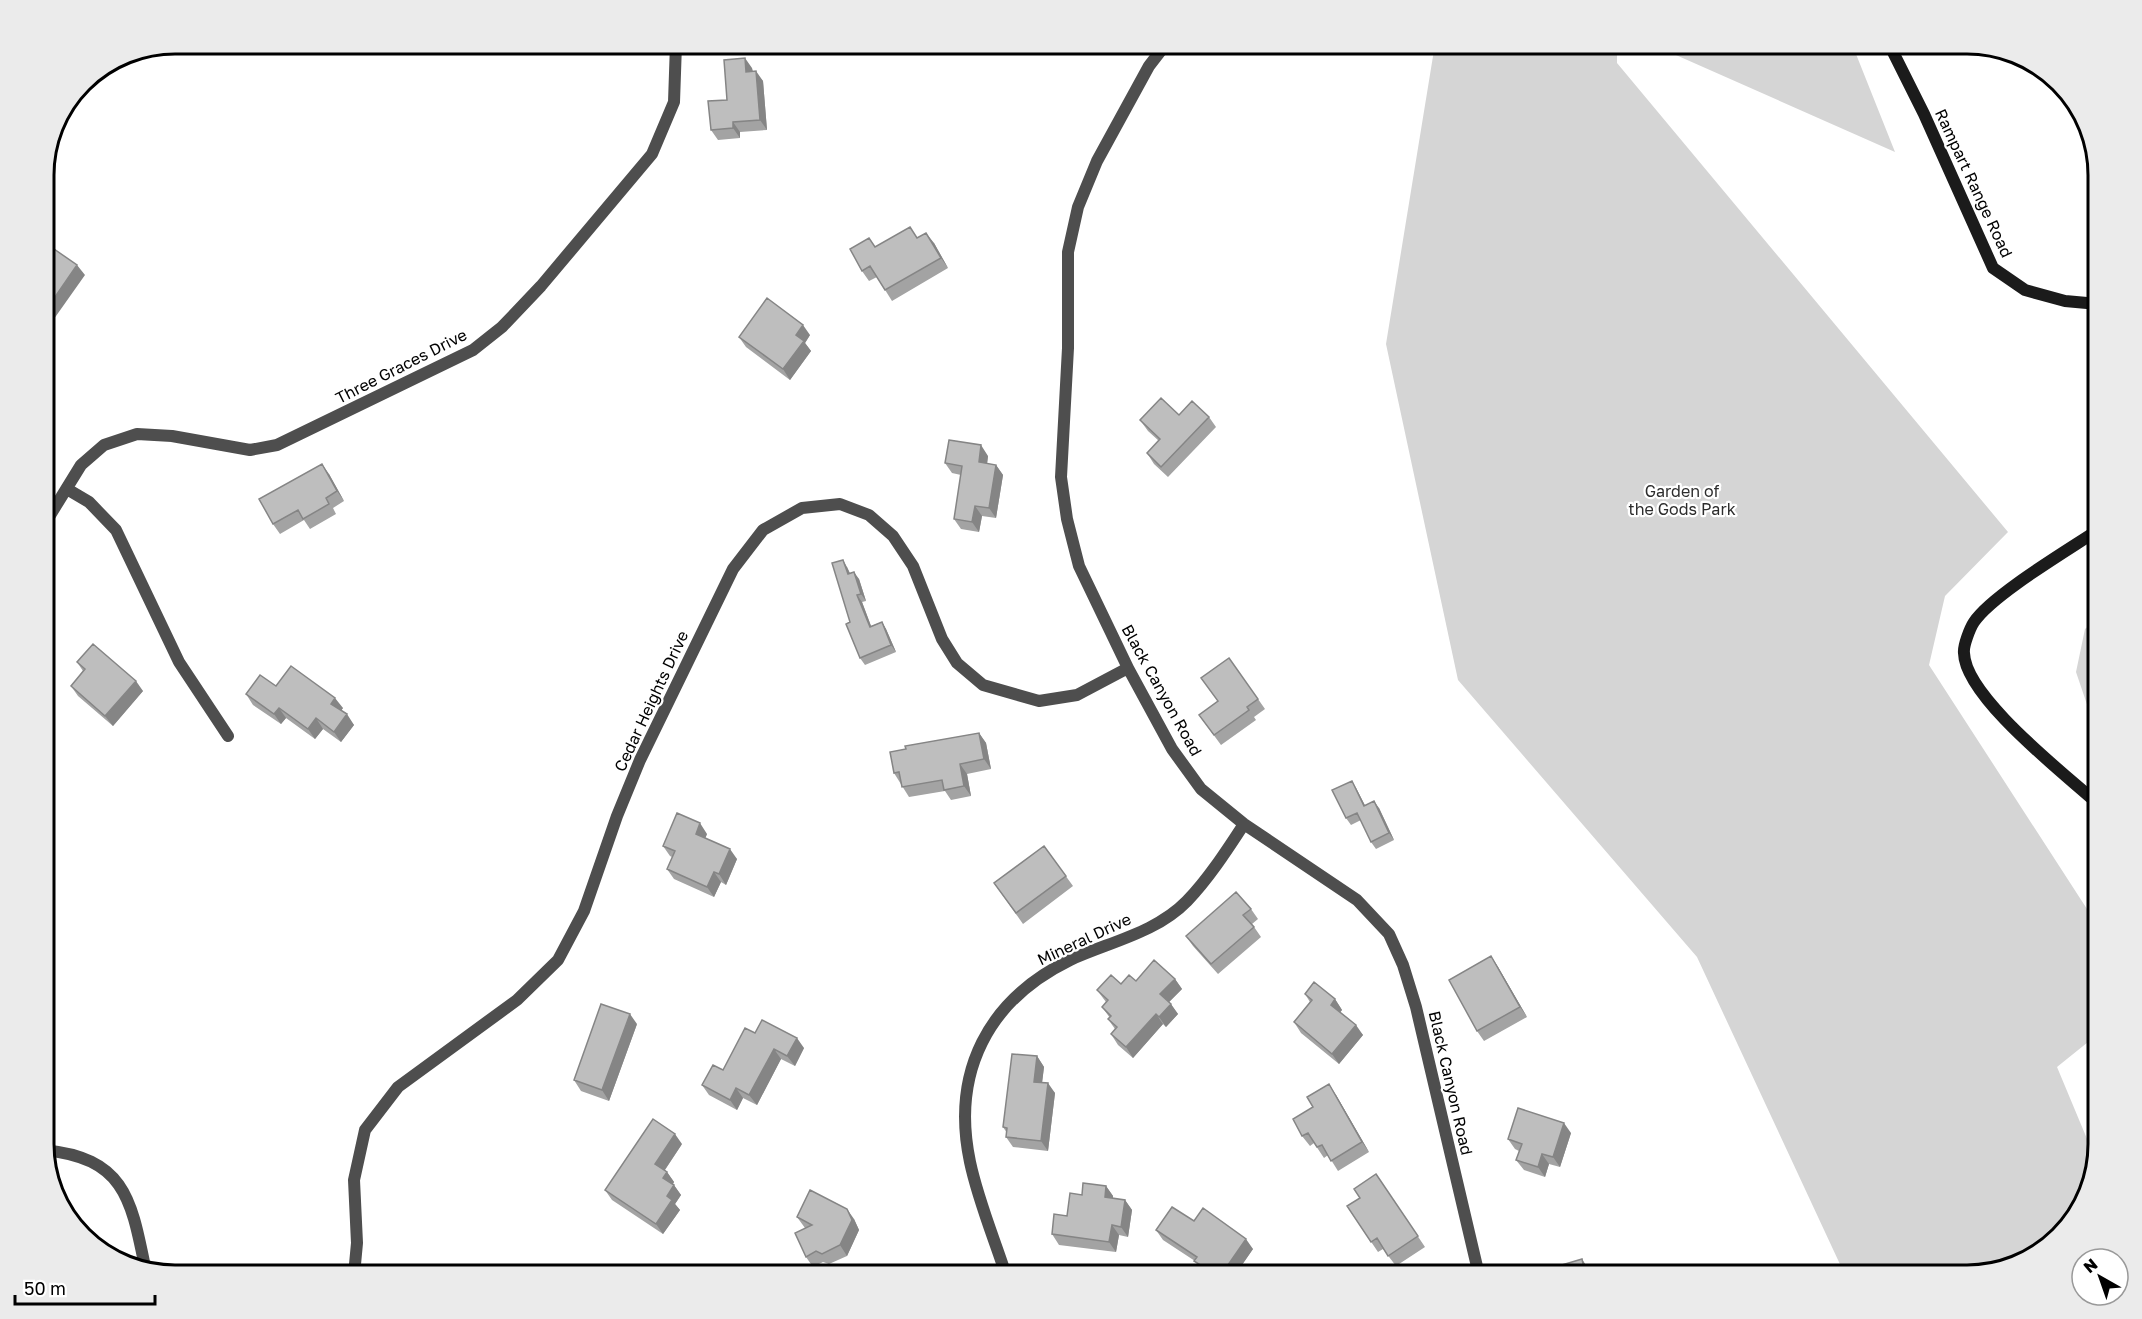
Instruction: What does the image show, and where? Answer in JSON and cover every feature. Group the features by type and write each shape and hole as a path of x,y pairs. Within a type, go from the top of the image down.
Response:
{"street":[{"name":"Three Graces Drive","path":"54,509 81,465 104,446 137,434 172,436 250,450 277,445 473,350 502,327 541,286 652,154 674,102 676,54"},
{"name":"Black Canyon Road","path":"1158,54 1149,66 1097,161 1078,207 1068,252 1068,348 1061,477 1066,519 1079,566 1128,668 1172,749 1201,789 1244,824 1357,900 1389,934 1403,965 1416,1007 1477,1265"},
{"name":"Rampart Range Road","path":"1894,54 1924,114 1993,268 2025,290 2065,301 2088,303"},
{"path":"67,489 89,502 116,530 179,662 228,736"},
{"name":"Cedar Heights Drive","path":"355,1265 357,1244 354,1180 365,1130 398,1087 517,1000 558,960 584,911 616,816 640,760 733,569 763,530 802,508 840,504 869,515 893,536 913,566 942,639 957,663 983,686 1039,701 1077,695 1128,668"},
{"path":"2088,537 2002,596 1974,623 1964,652 1975,686 1999,714 2088,795"},
{"name":"Mineral Drive","path":"1002,1265 970,1162 965,1119 968,1082 980,1045 1001,1014 1024,988 1071,960 1113,945 1152,925 1186,902 1244,824"},
{"path":"54,1151 73,1153 99,1164 120,1185 135,1213 144,1261"}],"green space":[{"name":"Garden of the Gods Park","path":"1433,54 1617,54 1617,63 2008,532 1945,596 1929,665 2088,911 2088,1042 2057,1067 2088,1141 2087,1160 2079,1190 2072,1204 2053,1230 2041,1240 2013,1256 1983,1264 1840,1265 1697,957 1458,680 1386,344"},
{"path":"1674,54 1856,54 1895,152"},
{"path":"2088,626 2088,707 2076,672 2085,629"}],"building":[{"path":"745,58 746,72 756,71 760,120 733,122 733,128 711,130 708,101 727,100 724,60"},
{"path":"910,227 917,238 926,233 941,258 885,290 870,266 862,271 850,249 869,238 875,247"},
{"path":"54,249 77,265 54,298"},
{"path":"767,298 803,325 796,335 804,341 783,369 739,337"},
{"path":"1161,398 1179,415 1192,401 1209,417 1161,467 1147,453 1160,439 1140,420"},
{"path":"949,440 981,445 979,462 996,465 989,508 975,506 972,522 954,519 962,466 945,463"},
{"path":"322,464 337,491 326,498 329,504 303,519 298,510 273,524 259,499"},
{"path":"843,560 848,574 854,572 861,594 857,595 870,627 882,622 891,645 860,658 846,624 850,622 832,563"},
{"path":"93,644 136,681 105,716 71,686 85,669 77,662"},
{"path":"1229,658 1258,699 1247,707 1249,710 1214,735 1199,715 1218,701 1201,678"},
{"path":"291,666 335,698 331,704 347,714 334,732 316,718 308,729 279,708 274,714 246,694 260,675 276,686"},
{"path":"979,733 984,759 960,764 964,786 944,790 942,780 902,787 899,772 894,773 890,752 906,749 905,746"},
{"path":"1352,781 1364,806 1374,801 1389,833 1371,842 1357,813 1346,818 1332,790"},
{"path":"677,813 700,823 696,834 730,849 719,874 714,872 707,887 667,869 675,851 663,846"},
{"path":"1044,846 1066,876 1016,913 994,883"},
{"path":"1236,892 1251,909 1243,915 1254,927 1211,964 1186,936"},
{"path":"1491,956 1520,1007 1477,1031 1449,980"},
{"path":"1154,960 1175,979 1160,994 1171,1004 1159,1017 1156,1014 1126,1047 1111,1034 1117,1027 1108,1019 1111,1016 1102,1007 1108,1000 1097,990 1111,975 1121,984 1129,975 1136,981"},
{"path":"1314,982 1335,999 1331,1005 1356,1025 1332,1054 1294,1022 1312,1000 1305,994"},
{"path":"601,1004 630,1014 602,1090 574,1080"},
{"path":"762,1020 797,1038 787,1056 774,1049 749,1095 736,1088 730,1100 702,1085 713,1065 723,1070 745,1028 755,1033"},
{"path":"1012,1054 1037,1056 1034,1082 1048,1083 1041,1141 1006,1137 1007,1128 1003,1127"},
{"path":"1329,1084 1362,1142 1331,1161 1322,1145 1317,1147 1308,1133 1302,1136 1293,1119 1313,1107 1307,1097"},
{"path":"1518,1108 1564,1123 1553,1157 1542,1154 1538,1167 1516,1160 1522,1144 1508,1139"},
{"path":"653,1119 675,1134 655,1164 667,1172 663,1178 674,1185 667,1196 672,1200 656,1224 605,1190"},
{"path":"1376,1174 1418,1236 1388,1256 1377,1238 1371,1242 1347,1206 1360,1198 1354,1189"},
{"path":"1083,1183 1106,1186 1105,1197 1125,1200 1121,1227 1112,1225 1109,1242 1052,1234 1054,1214 1067,1216 1070,1193 1082,1195"},
{"path":"810,1190 847,1209 852,1220 840,1245 822,1254 816,1251 806,1257 795,1233 812,1225 797,1217"},
{"path":"1172,1207 1194,1221 1203,1208 1246,1239 1228,1265 1200,1265 1194,1261 1197,1257 1156,1230"},
{"path":"1582,1259 1583,1265 1562,1265"}]}
